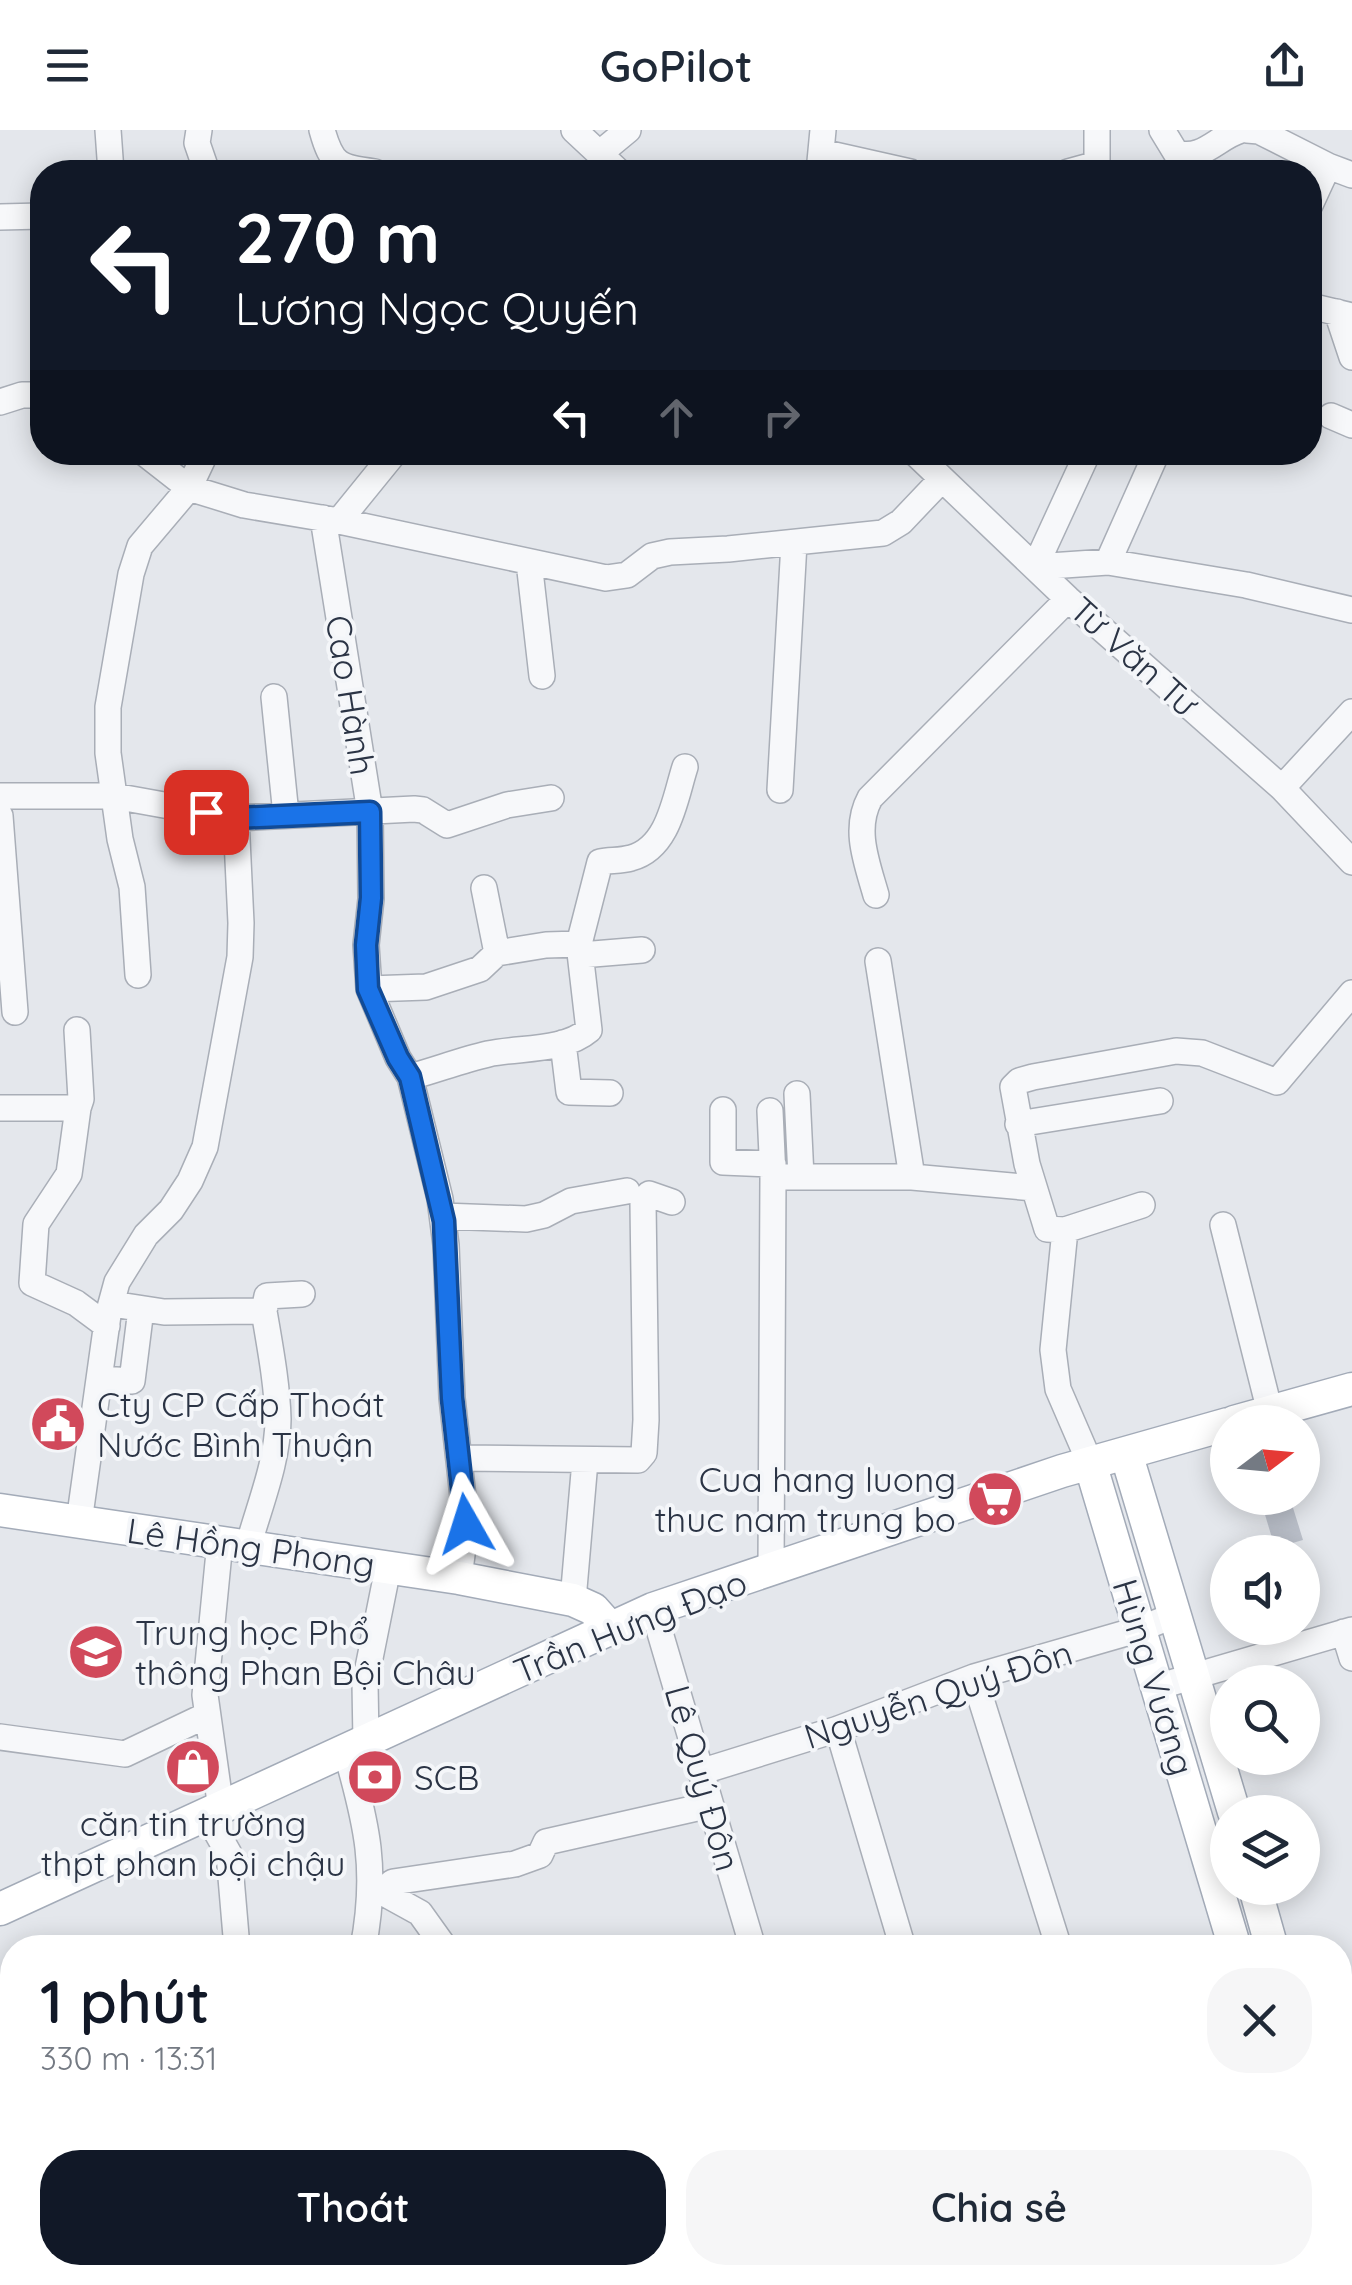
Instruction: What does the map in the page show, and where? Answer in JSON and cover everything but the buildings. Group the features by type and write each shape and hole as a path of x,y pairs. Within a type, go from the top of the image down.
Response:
{"main road":[{"name":"Trần Hưng Đạo","path":"1296,1405 1352,1390"},
{"name":"Trần Hưng Đạo","path":"0,1909 653,1609 1090,1464 1210,1430"},
{"name":"Hùng Vương","path":"1126,1453 1229,1795"},
{"name":"Hùng Vương","path":"1090,1464 1231,1935"},
{"name":"Lê Hồng Phong","path":"0,1510 459,1578 573,1600 593,1609 610,1628"},
{"path":"1260,1905 1268,1935"}],"street":[{"path":"108,130 109,160"},
{"path":"199,130 203,160"},
{"path":"322,130 328,153 334,160"},
{"path":"574,130 606,160"},
{"path":"599,154 628,130"},
{"path":"1097,130 1098,160"},
{"path":"1162,130 1176,153 1185,156 1199,154 1244,130 1258,131 1317,160"},
{"path":"821,151 859,160"},
{"path":"1322,191 1340,171"},
{"path":"0,218 30,217"},
{"path":"1345,314 1352,358"},
{"path":"0,402 30,395"},
{"path":"160,465 189,488 244,505 331,519 606,578 627,575 652,556 670,552 883,533 900,522 942,479"},
{"path":"138,975 132,886 120,839 108,754 108,707 131,574 140,546 189,488 200,465"},
{"path":"331,519 383,465"},
{"name":"Từ Văn Tư","path":"927,465 1068,599 1282,788 1352,862"},
{"path":"1082,465 1035,568 1108,562 1349,605"},
{"path":"1108,562 1151,465"},
{"name":"Cao Hành","path":"331,519 370,812 368,989 410,1077 442,1216 452,1398 466,1524 459,1578"},
{"path":"780,790 794,543"},
{"path":"529,562 542,676"},
{"path":"876,896 861,832 862,812 870,798 1068,599"},
{"path":"274,697 286,816"},
{"path":"1282,788 1352,712"},
{"path":"410,1077 488,1054 563,1044 589,1030 580,950 600,862 633,858 652,847 666,828 684,766"},
{"path":"0,796 114,796 236,818 423,810 448,825 507,804 551,798"},
{"path":"0,816 15,1012"},
{"path":"80,1522 117,1282 146,1235 172,1210 205,1147 240,957 236,818"},
{"path":"484,888 496,953"},
{"path":"368,989 426,987 480,969 496,953 534,946 642,950"},
{"path":"878,961 912,1177"},
{"path":"1142,1205 1065,1230 1048,1229 1018,1124 1013,1086 1019,1081 1176,1051 1202,1053 1277,1082 1352,993"},
{"path":"77,1030 81,1099 69,1174 36,1224 32,1282 109,1315 141,1309 264,1311"},
{"path":"563,1044 568,1092 610,1093"},
{"path":"796,1094 801,1177"},
{"path":"1018,1124 1160,1102"},
{"path":"0,1108 78,1108"},
{"path":"723,1110 723,1162 801,1177 912,1177 1034,1188"},
{"path":"770,1111 771,1568"},
{"path":"442,1216 526,1219 570,1201 627,1191"},
{"path":"460,1458 638,1460 644,1453 642,1203 648,1194 672,1202"},
{"path":"1223,1225 1268,1405"},
{"path":"1065,1230 1054,1350 1058,1390 1090,1464"},
{"path":"237,1935 229,1854 214,1812 207,1668 234,1544 270,1470 278,1422 264,1311 266,1296 302,1294"},
{"path":"100,1379 132,1381 141,1309"},
{"path":"573,1600 585,1460"},
{"path":"365,1935 377,1888 356,1746 388,1568"},
{"name":"Lê Quý Đôn","path":"653,1609 748,1935"},
{"name":"Nguyễn Quý Đôn","path":"700,1772 838,1729 974,1677 1175,1616"},
{"path":"1157,1687 1348,1631 1352,1658"},
{"path":"974,1677 1054,1935"},
{"path":"0,1737 125,1754 207,1715"},
{"path":"838,1729 899,1935"},
{"path":"377,1888 393,1882 516,1864 540,1855 546,1842 710,1805"},
{"path":"377,1888 420,1913 436,1935"}],"place":[{"name":"Cty CP Cấp Thoát Nước Bình Thuận","path":"58,1424"},
{"name":"Cua hang luong thuc nam trung bo","path":"995,1499"},
{"name":"Trung học Phổ thông Phan Bội Châu","path":"96,1652"},
{"name":"căn tin trường thpt phan bội chậu","path":"193,1767"},
{"name":"SCB","path":"375,1777"}],"route":[{"path":"206,812 236,818 370,812 368,989 410,1077 444,1221 452,1398 466,1524"}]}
